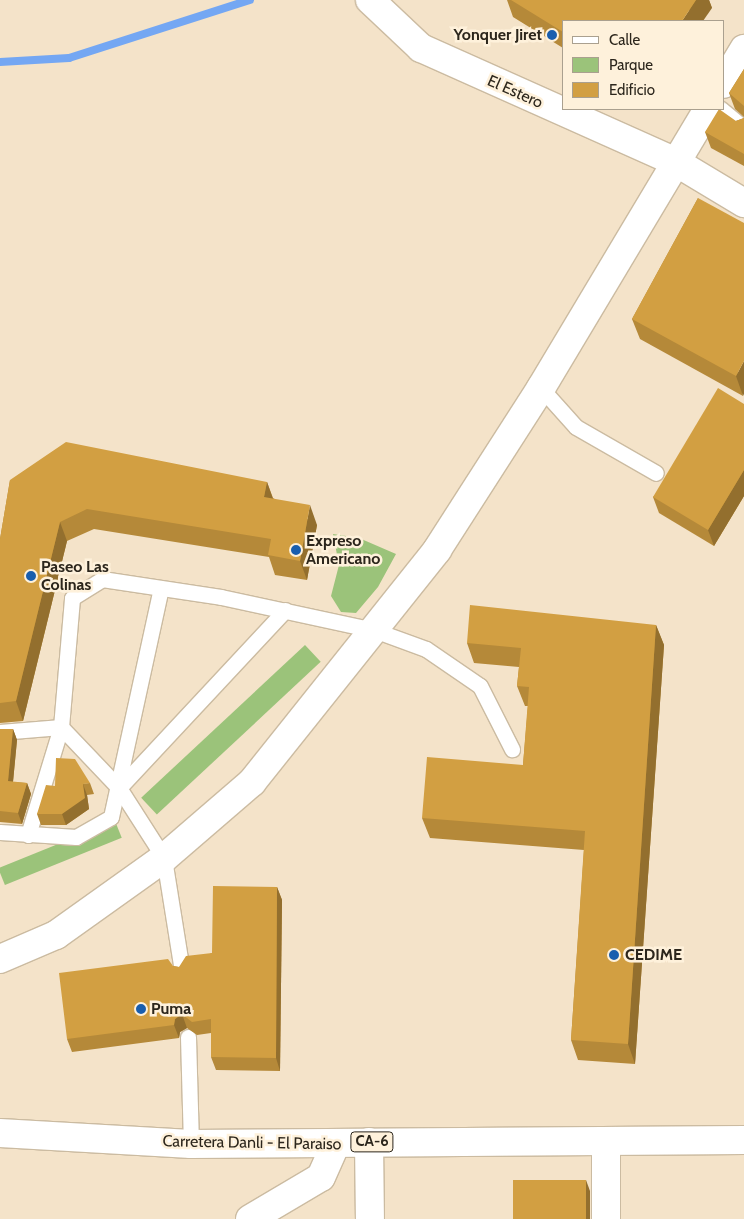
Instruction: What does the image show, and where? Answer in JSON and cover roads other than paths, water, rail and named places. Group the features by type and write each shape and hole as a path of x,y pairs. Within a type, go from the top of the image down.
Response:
{"main road":[{"name":"El Estero","path":"370,0 421,48 674,160 744,203"},
{"path":"724,82 744,49"},
{"path":"0,959 56,935 164,858 252,782 437,550 541,388 674,160 707,110"},
{"name":"Carretera Danli - El Paraiso","path":"0,1133 191,1144 335,1145 369,1142 606,1143 744,1140"},
{"path":"369,1142 370,1219"},
{"path":"606,1143 606,1219"},
{"path":"250,1219 322,1177 335,1145"}],"lane":[{"path":"722,110 744,128"},
{"path":"541,388 576,427 656,473"},
{"path":"28,835 61,727 72,598 102,579 285,610 374,630 426,649 480,686 512,749"},
{"path":"0,832 76,837 111,817 119,788 161,588"},
{"path":"119,788 285,610"},
{"path":"0,732 61,727"},
{"path":"61,727 119,788 164,858 182,971"},
{"path":"188,1037 191,1144"}],"waterway":[{"path":"0,62 69,58 250,0"}],"place":[{"name":"Yonquer Jiret","path":"552,35"},
{"name":"Expreso Americano","path":"296,550"},
{"name":"Paseo Las Colinas","path":"31,576"},
{"name":"CEDIME","path":"614,955"},
{"name":"Puma","path":"141,1009"}]}
